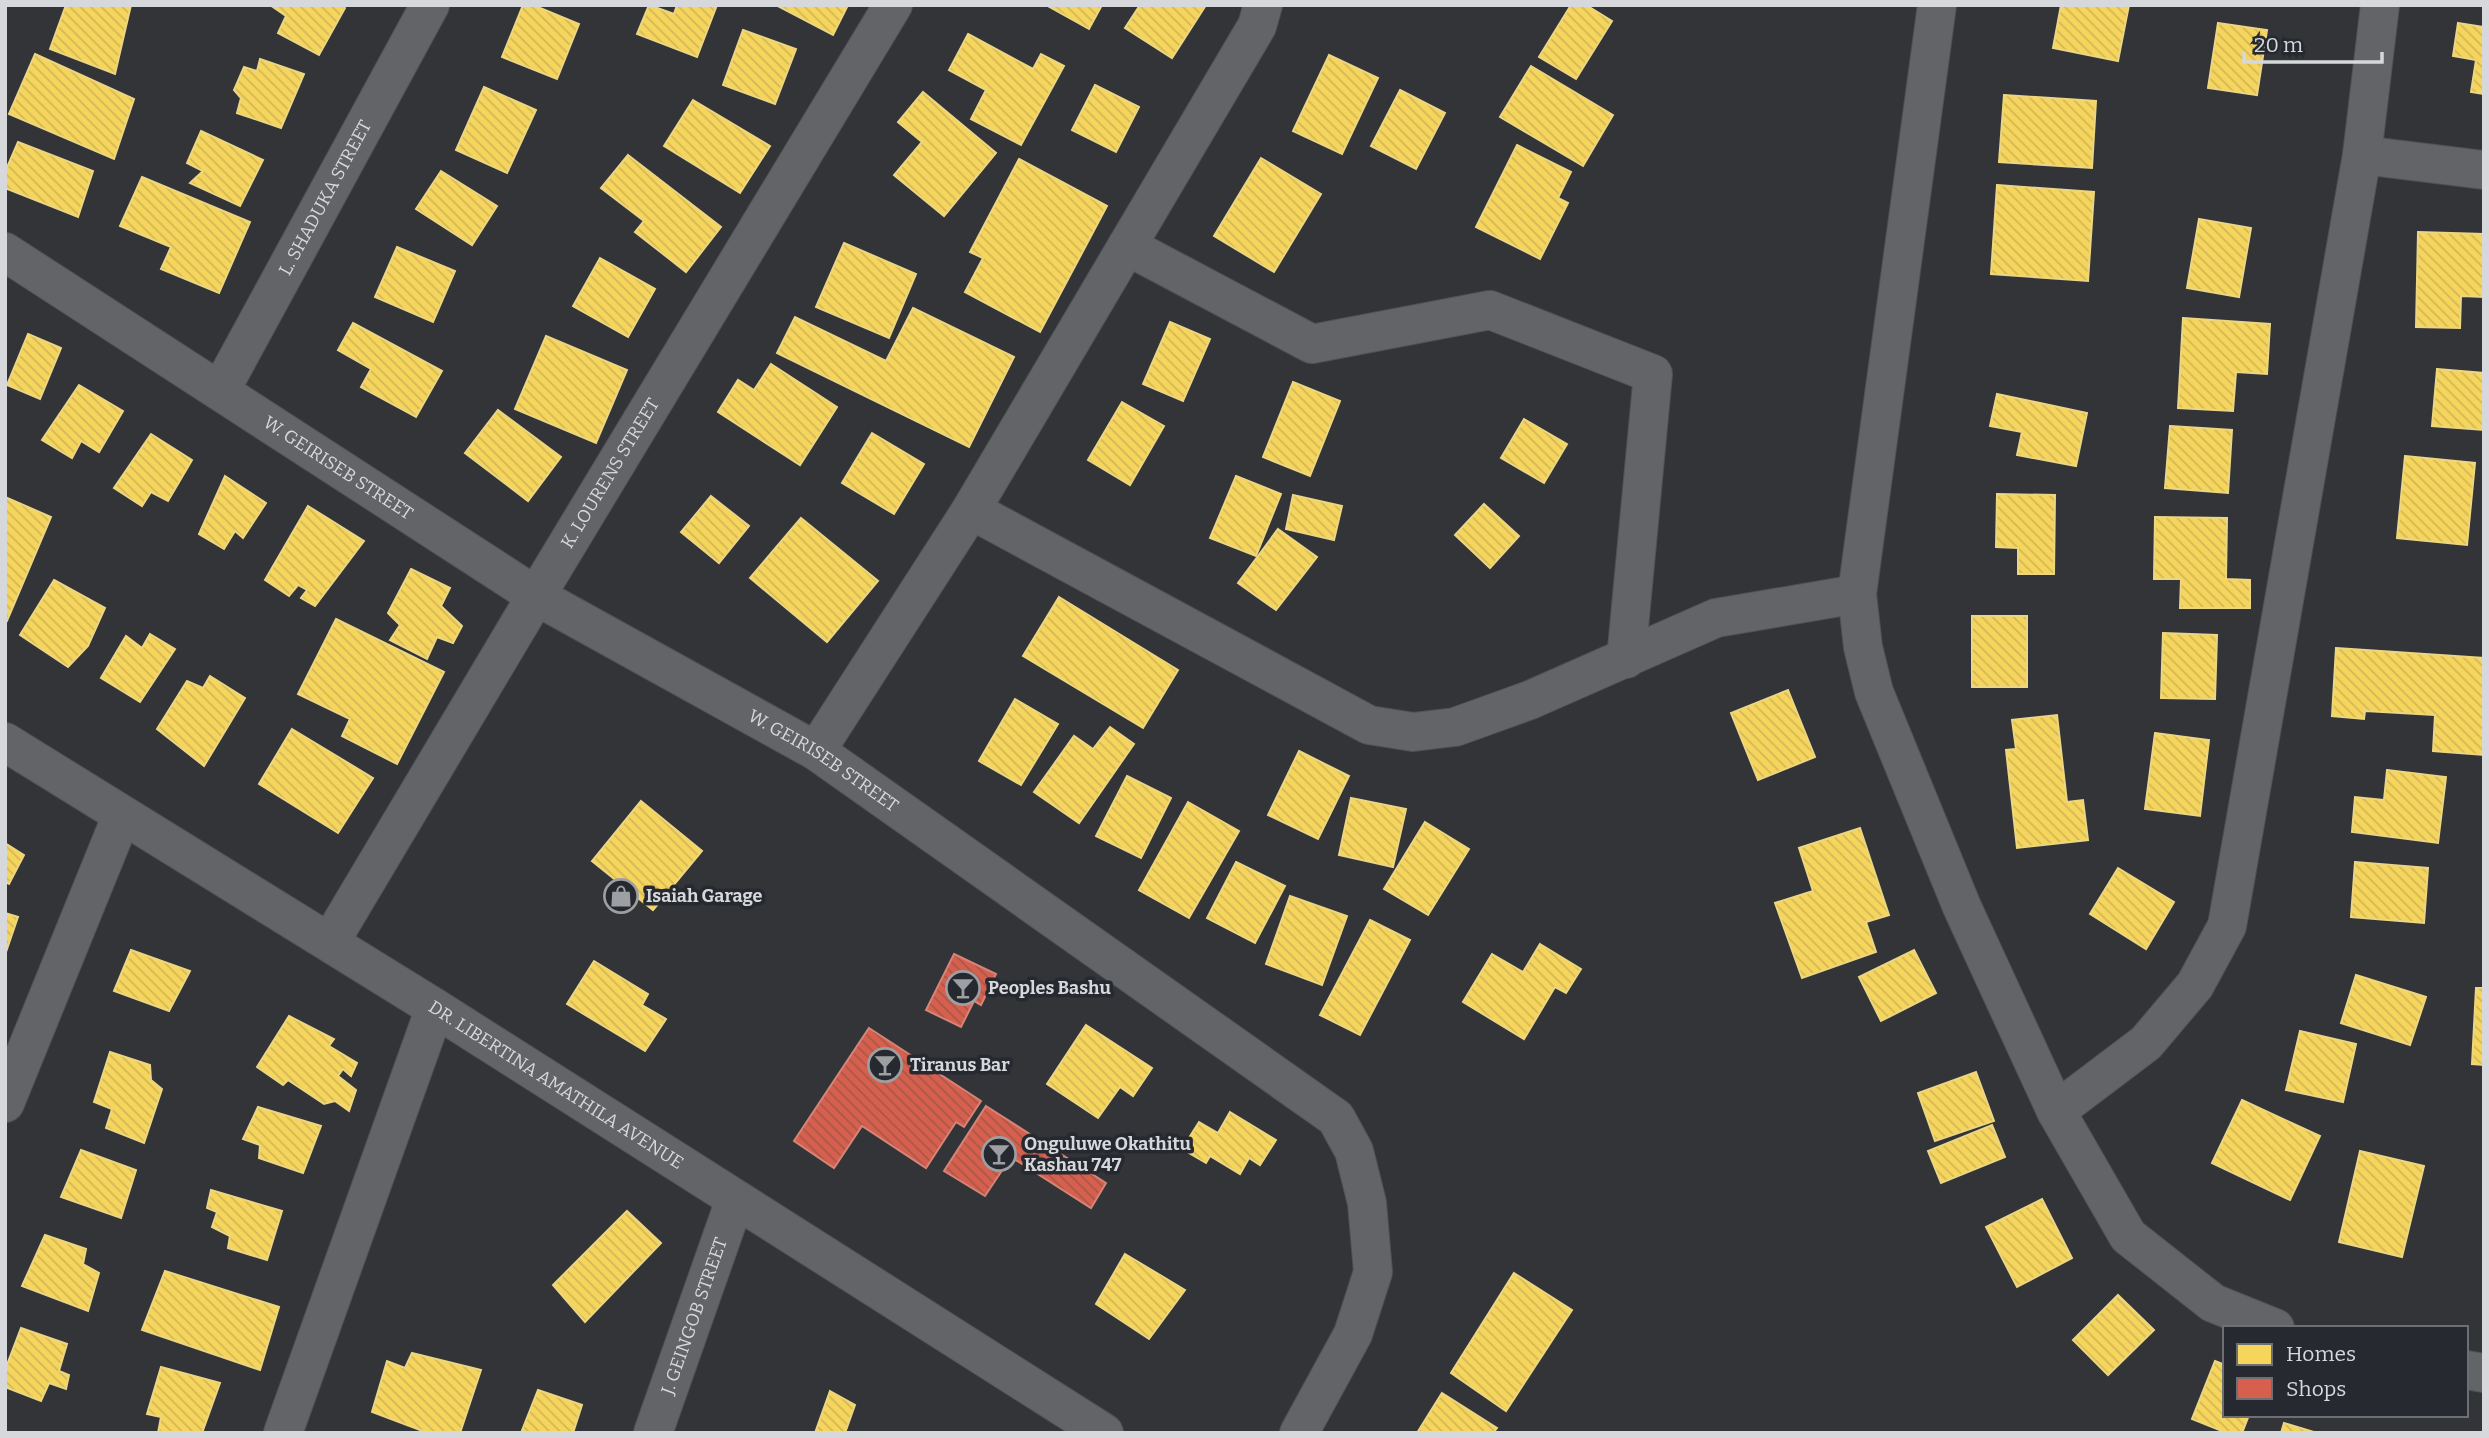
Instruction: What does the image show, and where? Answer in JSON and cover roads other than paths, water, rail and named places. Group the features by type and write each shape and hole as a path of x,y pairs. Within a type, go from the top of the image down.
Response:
{"street":[{"name":"L. SHADUKA STREET","path":"220,391 430,5"},
{"name":"K. LOURENS STREET","path":"330,942 893,5"},
{"path":"816,751 971,510 1257,26 1263,5"},
{"path":"1937,5 1857,594 1863,647 1874,692 1962,907 2056,1111 2128,1236 2213,1303 2271,1326"},
{"path":"2056,1111 2146,1043 2195,985 2227,926 2362,155 2380,5"},
{"path":"2362,155 2484,170"},
{"path":"1127,246 1312,344 1490,310 1653,374 1626,659"},
{"name":"W. GEIRISEB STREET","path":"5,252 536,596 816,751 1336,1118 1354,1151 1367,1203 1373,1272 1353,1334 1298,1433"},
{"path":"971,510 1369,725 1413,732 1455,727 1530,700 1716,618 1857,594"},
{"name":"DR. LIBERTINA AMATHILA AVENUE","path":"5,742 435,1008 1097,1431"},
{"path":"5,1103 122,814"},
{"path":"283,1433 435,1008"},
{"name":"J. GEINGOB STREET","path":"653,1433 735,1200"}],"place":[{"name":"Isaiah Garage","path":"621,896"},
{"name":"Peoples Bashu","path":"963,988"},
{"name":"Tiranus Bar","path":"885,1065"},
{"name":"Onguluwe Okathitu Kashau 747","path":"999,1154"}]}
